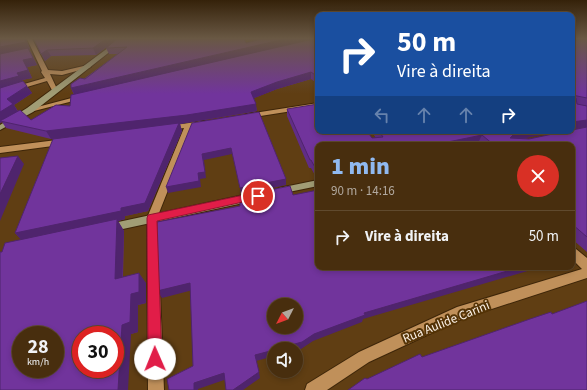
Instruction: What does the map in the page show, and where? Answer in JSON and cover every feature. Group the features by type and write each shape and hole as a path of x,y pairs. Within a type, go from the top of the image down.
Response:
{"street":[{"path":"37,57 47,79 55,91"},
{"path":"0,128 30,110 101,57"},
{"path":"44,72 62,73 88,67"},
{"path":"0,93 47,79"},
{"path":"30,110 92,95"},
{"path":"242,117 315,105"},
{"path":"158,130 212,122"},
{"path":"156,390 152,218 189,126"},
{"path":"0,150 71,141"},
{"path":"99,230 315,184"},
{"path":"575,255 587,266"},
{"name":"Rua Aulide Carini","path":"312,390 364,357 462,312 587,273"}],"building":[{"path":"0,57 33,57 23,60 28,70 17,73 19,76 0,81"},
{"path":"114,57 206,57 71,88 71,84 80,78 85,79"},
{"path":"234,57 315,57 315,75 311,72 277,82 251,92 256,104 187,115 46,131 0,121 20,110 31,120 56,105 70,106 71,95"},
{"path":"575,57 587,57 587,98 575,96"},
{"path":"23,81 27,86 7,99 13,104 0,112 0,88"},
{"path":"575,98 577,104 587,106 587,120 575,122"},
{"path":"315,104 315,134 369,134 372,138 383,137 381,134 514,134 510,138 529,139 553,134 575,134 575,129 587,127 587,237 575,227 575,142 490,142 482,135 448,142 315,142 315,167 310,160 287,109"},
{"path":"259,112 286,179 240,188 231,148 202,154 205,172 198,173 199,181 166,187 192,123"},
{"path":"179,123 145,203 121,208 121,211 15,233 53,139"},
{"path":"18,156 0,194 0,158"},
{"path":"290,186 293,195 315,191 315,270 511,270 364,313 365,315 314,334 302,342 267,342 267,352 255,355 259,372 233,390 226,390 224,373 194,383 194,390 169,390 167,379 193,366 190,283 157,291 157,222 240,206 240,196"},
{"path":"117,219 115,279 139,273 139,292 131,294 130,322 122,326 72,326 72,378 119,378 118,390 0,390 0,252 2,252 5,243"},
{"path":"587,301 587,390 348,390 365,378 367,379 420,354 422,357 530,319 551,312 552,314"}],"route":[{"path":"155,359 152,218 258,196"}]}
